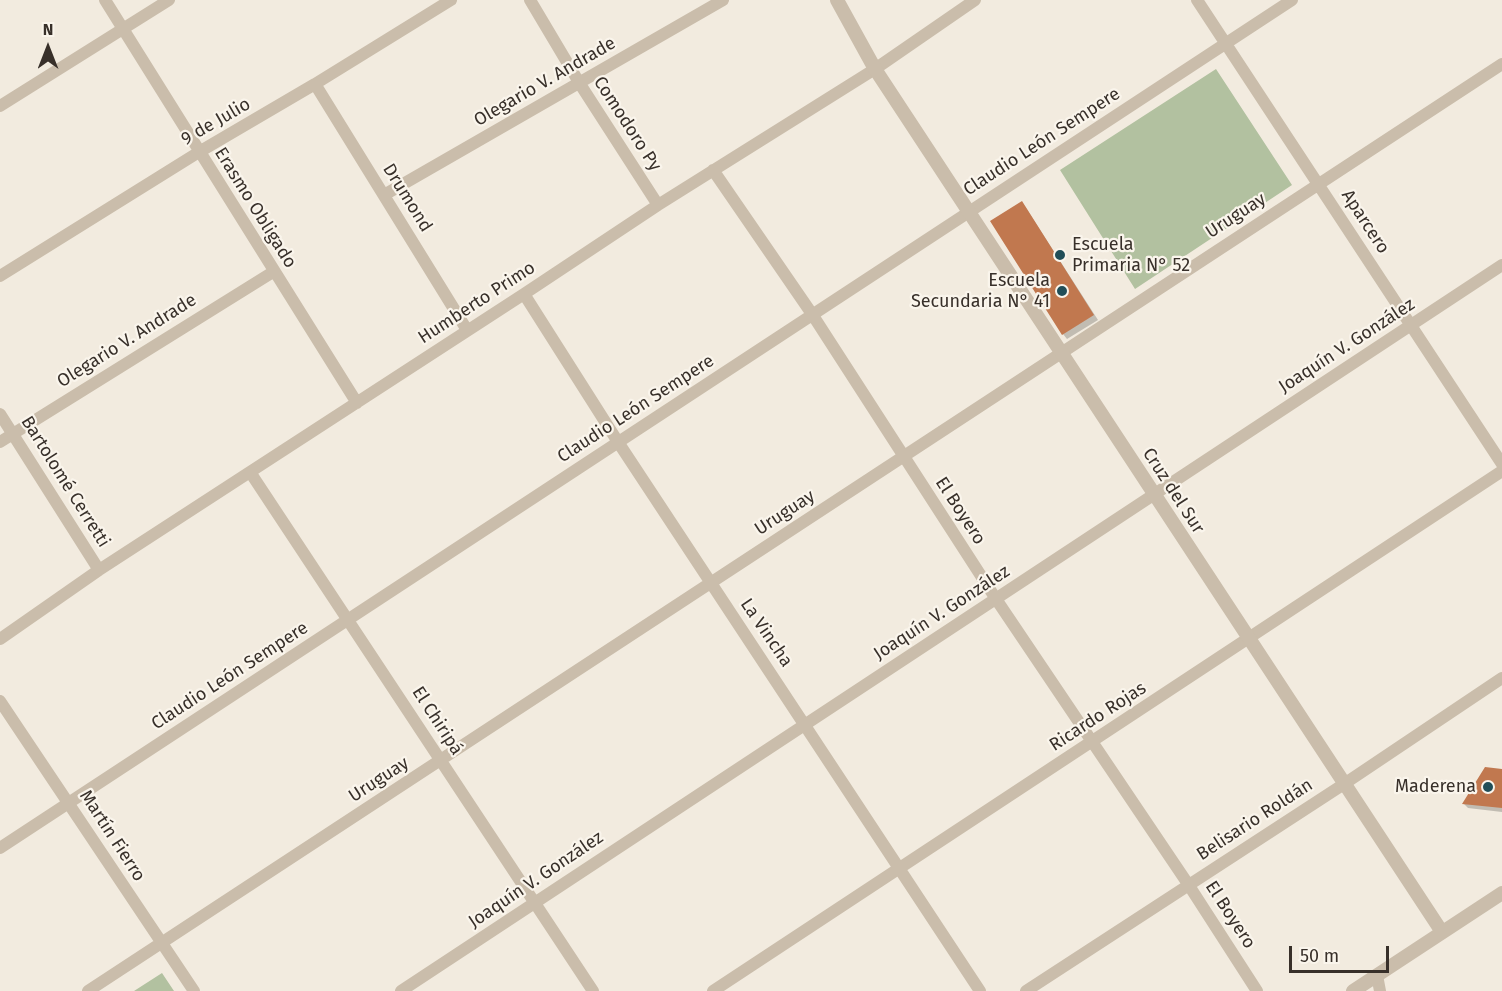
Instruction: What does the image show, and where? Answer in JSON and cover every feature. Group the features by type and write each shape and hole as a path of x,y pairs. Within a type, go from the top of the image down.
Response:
{"street":[{"name":"Erasmo Obligado","path":"105,0 357,403"},
{"path":"0,106 169,0"},
{"name":"9 de Julio","path":"0,276 199,152 451,0"},
{"name":"Comodoro Py","path":"530,0 580,84 658,205"},
{"name":"Olegario V. Andrade","path":"384,195 723,0"},
{"name":"Cruz del Sur","path":"837,0 874,69 1442,932"},
{"name":"Humberto Primo","path":"0,639 99,570 658,205 874,69 975,0"},
{"name":"Aparcero","path":"1197,0 1502,464"},
{"name":"Claudio León Sempere","path":"0,848 1292,0"},
{"name":"Uruguay","path":"88,991 1502,64"},
{"name":"Drumond","path":"315,84 467,330"},
{"name":"El Boyero","path":"713,170 812,314 996,599 1188,884 1257,991"},
{"name":"Joaquín V. González","path":"401,991 1502,265"},
{"name":"Olegario V. Andrade","path":"0,442 273,272"},
{"name":"La Vincha","path":"524,294 618,442 980,991"},
{"name":"Bartolomé Cerretti","path":"0,414 99,570"},
{"name":"Ricardo Rojas","path":"713,991 1502,471"},
{"name":"El Chiripá","path":"250,472 593,991"},
{"name":"Belisario Roldán","path":"1026,991 1502,678"},
{"name":"Martín Fierro","path":"0,701 194,991"},
{"path":"1353,991 1502,893"},
{"path":"1377,975 1380,991"}],"green space":[{"path":"1216,69 1292,185 1135,289 1060,170"},
{"path":"162,973 174,991 134,991"}],"building":[{"path":"1022,201 1094,315 1062,335 990,221"},
{"name":"Maderena","path":"1485,767 1502,769 1502,808 1462,804"}],"place":[{"name":"Escuela Primaria N° 52","path":"1060,255"},
{"name":"Escuela Secundaria N° 41","path":"1062,291"},
{"name":"Maderena","path":"1488,787"}]}
